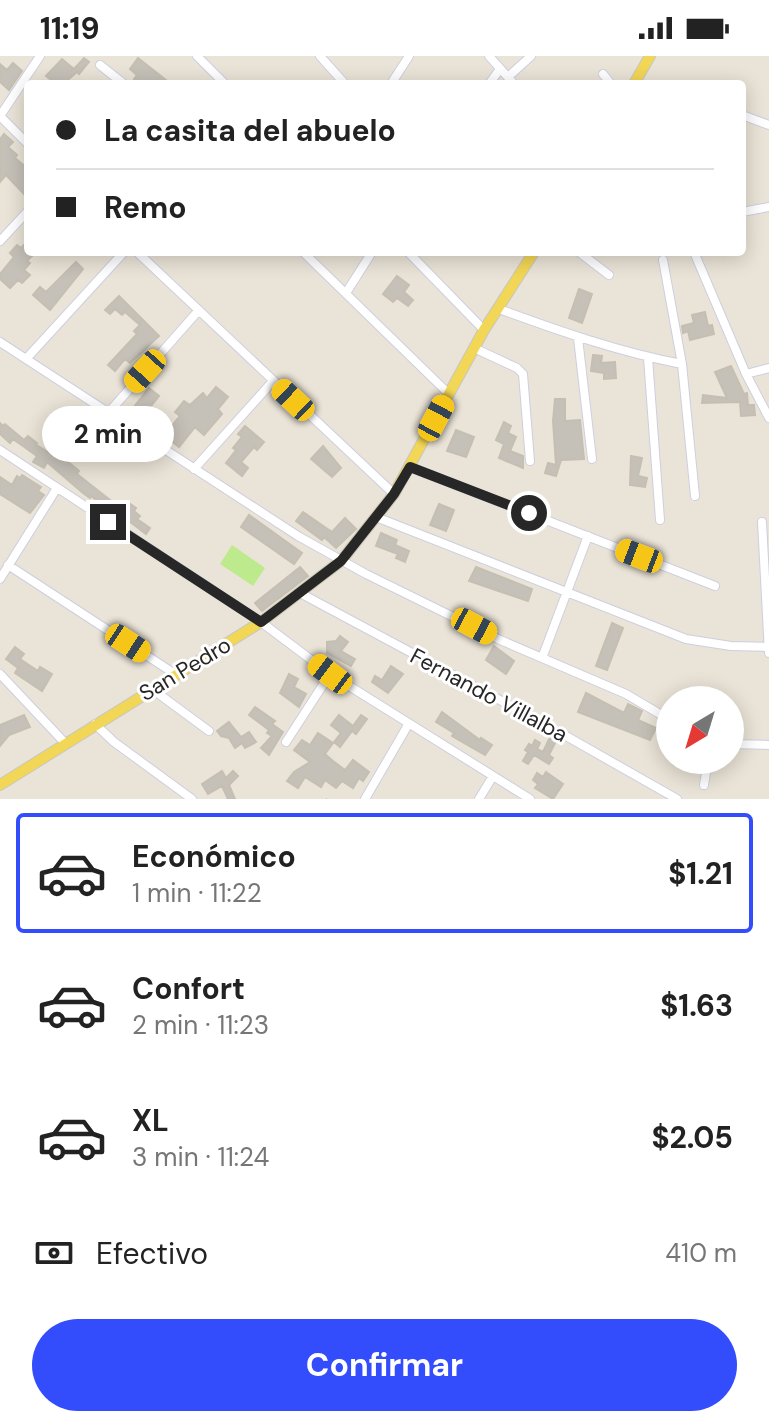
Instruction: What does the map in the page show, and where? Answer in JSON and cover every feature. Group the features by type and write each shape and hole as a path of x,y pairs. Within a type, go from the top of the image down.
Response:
{"main road":[{"path":"636,80 650,56"},
{"name":"San Pedro","path":"0,785 261,622 341,561 394,494 484,330 532,256"}],"street":[{"path":"24,140 0,116 40,56"},
{"path":"197,56 221,80"},
{"path":"320,56 341,80"},
{"path":"394,80 409,56"},
{"path":"489,56 510,80"},
{"path":"512,80 531,56"},
{"path":"100,65 119,80"},
{"path":"492,80 500,69"},
{"path":"603,74 608,80"},
{"path":"746,116 769,125"},
{"path":"746,211 769,207"},
{"path":"0,241 24,215"},
{"path":"26,359 120,256"},
{"path":"145,256 394,494"},
{"path":"307,256 449,394"},
{"path":"346,293 369,256"},
{"path":"412,256 484,330"},
{"path":"584,256 609,275"},
{"path":"696,256 746,374 769,418"},
{"path":"663,260 682,364 695,496"},
{"path":"499,309 578,338 648,358 682,364"},
{"path":"110,411 199,310"},
{"path":"578,338 592,459"},
{"path":"0,342 110,411 267,517 341,561 542,658 626,694 656,712"},
{"path":"474,348 517,368 523,374 530,461"},
{"path":"648,358 660,520"},
{"path":"746,374 769,368"},
{"path":"194,469 273,381"},
{"path":"0,450 261,622 330,674 530,799"},
{"path":"410,467 715,586"},
{"path":"0,579 57,488"},
{"path":"376,517 686,639 731,646 769,647"},
{"path":"762,522 769,653"},
{"path":"542,658 588,536"},
{"path":"8,565 175,674"},
{"name":"Fernando Villalba","path":"300,593 677,799"},
{"path":"0,674 65,743"},
{"path":"286,742 330,674"},
{"path":"152,689 209,731"},
{"path":"95,724 114,742 192,799"},
{"path":"365,799 408,725"},
{"path":"744,744 769,745"},
{"path":"704,785 706,774"},
{"path":"479,799 493,776"}],"green space":[{"path":"232,545 265,568 253,586 220,564"}],"building":[{"path":"84,58 89,62 79,74 77,72 68,80 51,80 46,76 62,59 74,69"},
{"path":"138,58 166,80 135,80 137,75 130,69"},
{"path":"13,63 22,71 9,90 0,82 0,64 7,70"},
{"path":"4,134 13,142 8,147 24,166 24,194 6,175 0,182 0,139"},
{"path":"17,245 21,248 24,245 24,256 32,256 24,270 30,275 10,288 0,279 0,274 14,257 10,253"},
{"path":"76,262 83,269 50,310 33,295 40,287 46,292"},
{"path":"397,276 409,285 404,292 413,300 408,306 397,298 393,302 383,294"},
{"path":"579,289 592,294 582,323 569,318"},
{"path":"119,296 159,336 130,363 125,359 115,371 108,365 137,334 134,331 140,325 125,312 122,315 115,309 110,314 105,310"},
{"path":"705,312 708,326 712,325 714,334 690,340 688,331 683,333 682,326 694,323 692,315"},
{"path":"593,355 602,356 601,363 615,362 616,378 604,379 604,373 591,371"},
{"path":"731,366 744,394 747,393 748,405 754,405 755,415 741,416 740,402 702,403 703,395 727,398 715,372"},
{"path":"216,387 228,397 218,409 222,414 204,435 195,427 179,447 164,435 180,416 175,412 184,401 190,405 203,393 207,398"},
{"path":"149,388 159,396 143,416 133,408"},
{"path":"555,399 565,399 565,421 580,420 584,459 561,460 556,476 545,473 548,463 556,465"},
{"path":"504,422 511,426 508,433 516,437 510,451 523,456 523,468 499,458 504,444 496,440"},
{"path":"0,423 24,440 28,436 56,457 65,448 72,455 67,461 79,471 77,474 120,508 115,514 83,493 47,462 44,468 33,462 37,456 13,439 10,443 0,434"},
{"path":"245,426 264,442 257,450 254,447 241,462 248,468 242,476 226,463 236,450 233,448 242,437 238,434"},
{"path":"456,430 474,437 466,457 447,451"},
{"path":"323,446 341,468 332,477 311,459"},
{"path":"631,456 642,458 638,476 647,478 645,487 630,485"},
{"path":"22,475 41,487 38,491 44,495 30,513 0,494 0,477 12,485 17,476 20,478"},
{"path":"129,503 140,516 137,519 150,528 146,534 120,514"},
{"path":"439,504 454,510 446,531 430,525"},
{"path":"303,512 332,532 345,518 356,529 336,548 324,537 322,540 296,521"},
{"path":"249,515 302,553 294,564 241,527"},
{"path":"381,533 397,540 395,545 409,551 405,562 396,558 398,554 376,546"},
{"path":"300,567 308,576 262,611 255,603"},
{"path":"476,567 532,589 528,601 469,581"},
{"path":"612,623 623,628 607,670 596,666"},
{"path":"340,636 348,642 341,651 355,659 351,666 327,653 327,642 336,641"},
{"path":"494,646 514,661 506,674 486,660"},
{"path":"15,647 24,654 20,659 38,671 40,667 52,674 42,691 15,673 18,668 6,659"},
{"path":"391,666 403,674 388,693 372,682 375,676 382,680"},
{"path":"289,674 298,679 294,687 306,694 299,707 280,693"},
{"path":"586,693 624,713 628,704 642,711 638,720 656,728 650,740 578,712"},
{"path":"255,707 275,721 272,724 283,732 269,755 261,748 272,736 267,733 269,730 249,715"},
{"path":"442,712 480,740 492,745 485,755 452,736 454,733 436,722"},
{"path":"24,715 30,727 9,735 0,746 0,725"},
{"path":"339,715 353,726 361,715 367,719 356,734 352,731 340,747 334,742 341,733 331,725"},
{"path":"229,722 241,737 249,732 256,742 245,748 242,743 235,748 229,738 217,731"},
{"path":"318,733 333,743 325,754 333,761 345,770 353,760 369,772 363,781 359,778 353,788 342,781 336,788 325,780 321,787 305,777 298,788 287,781 294,772 310,762 294,750 302,740 310,745"},
{"path":"551,735 557,739 549,755 553,758 549,764 534,755 528,764 523,761 529,744 532,746 535,740 540,743 537,749 543,752"},
{"path":"222,771 226,778 233,771 238,776 229,785 235,799 228,799 222,786 208,794 202,784"},
{"path":"546,772 563,784 553,799 535,788 538,784 533,780 537,773 543,777"}],"route":[{"path":"108,522 261,622 341,561 394,494 410,467 529,513"}]}
